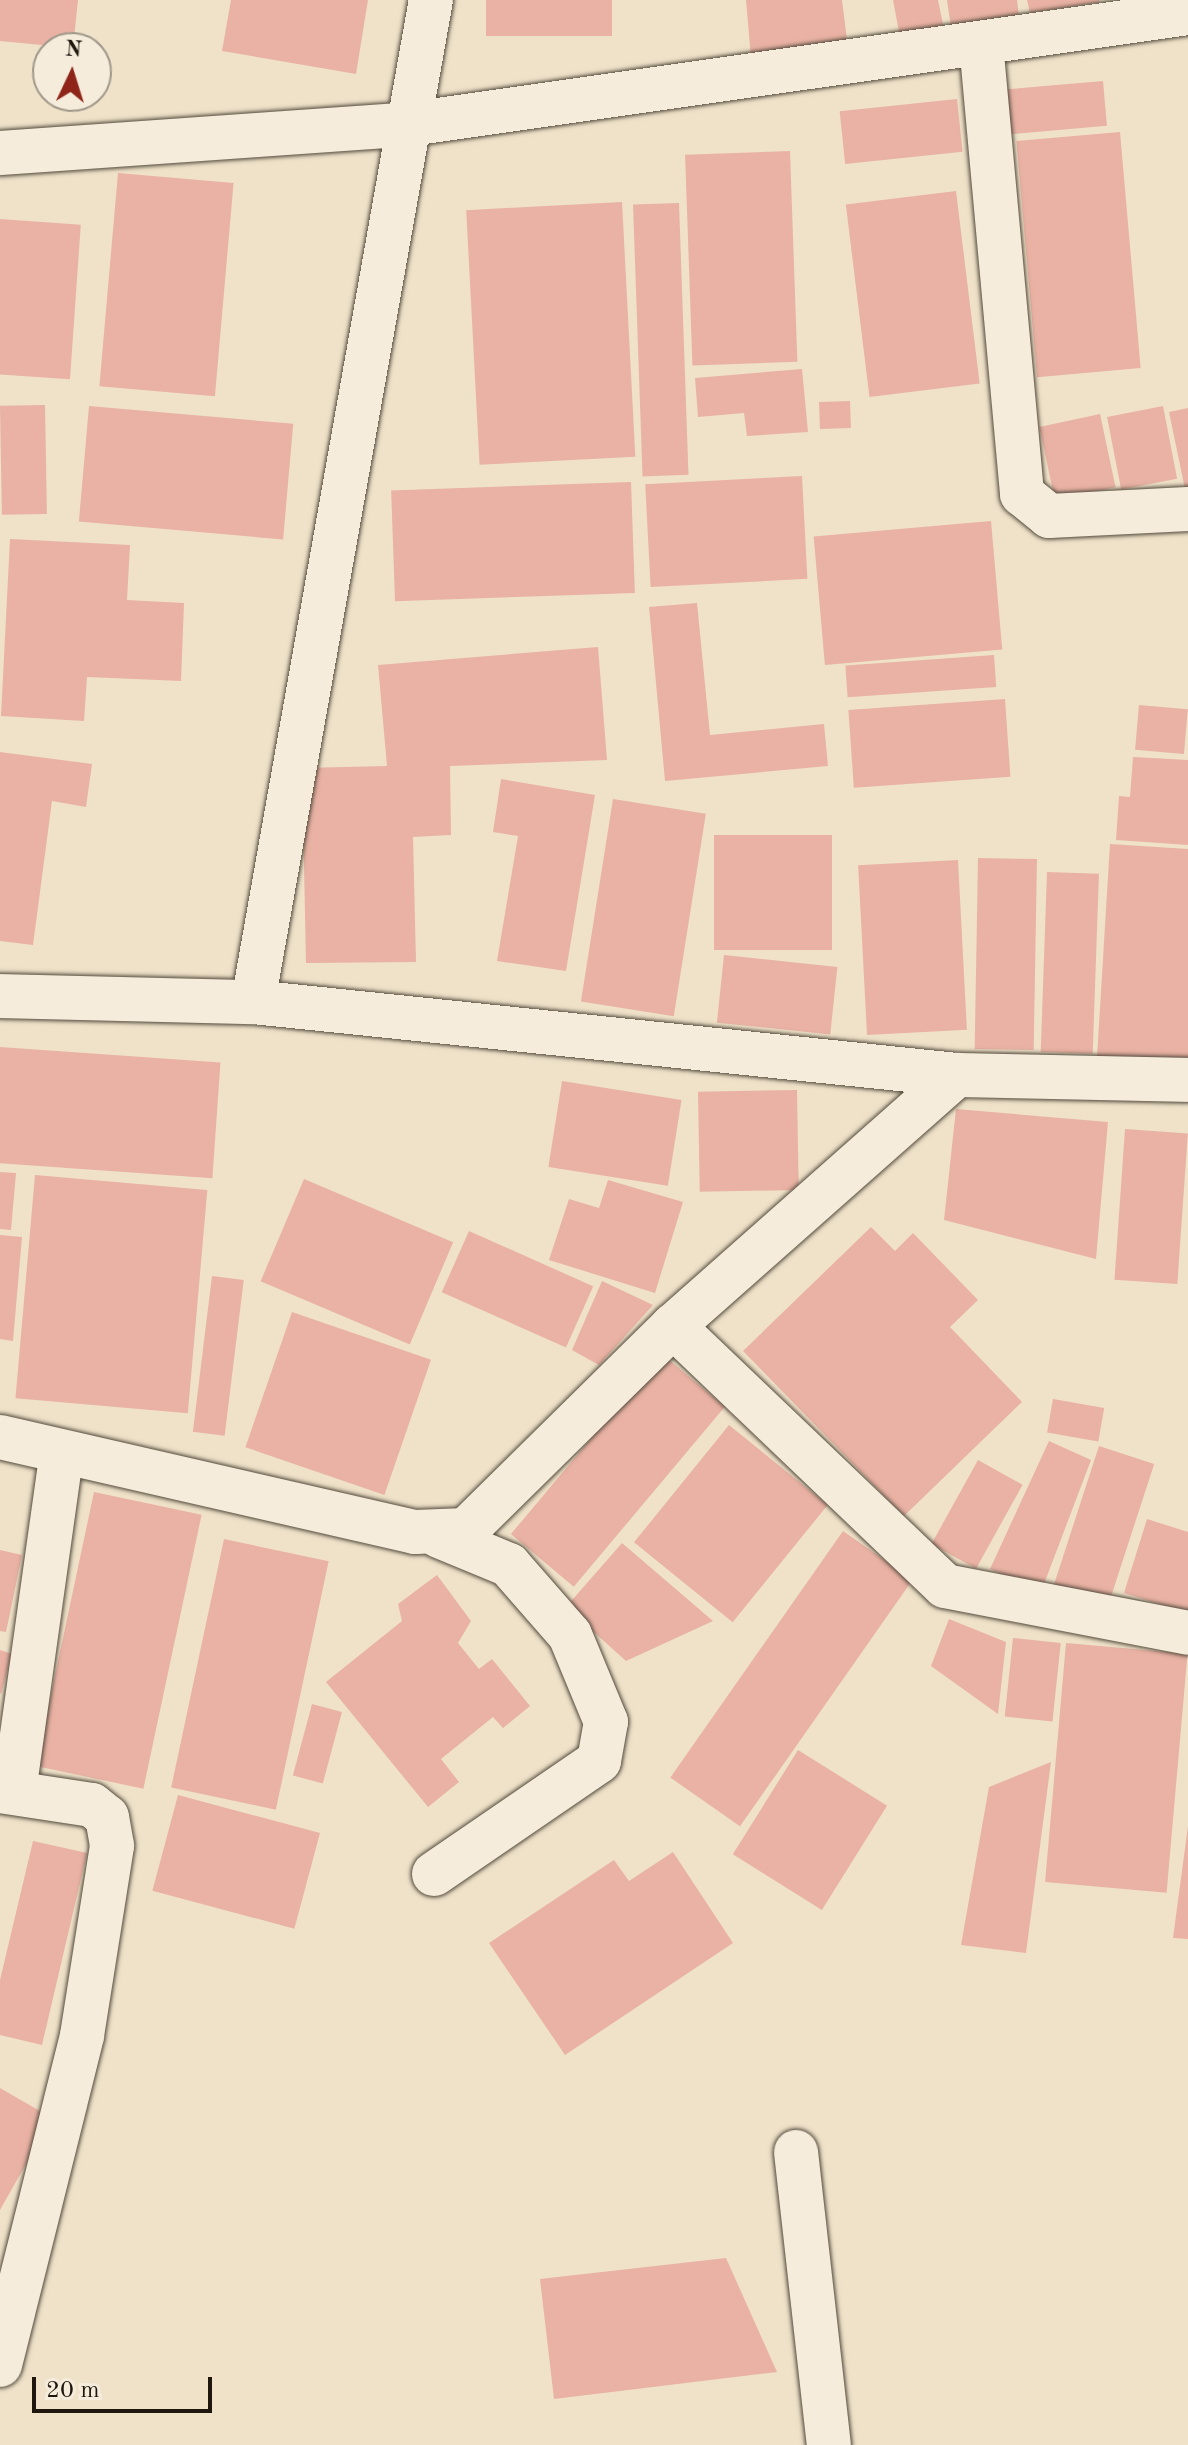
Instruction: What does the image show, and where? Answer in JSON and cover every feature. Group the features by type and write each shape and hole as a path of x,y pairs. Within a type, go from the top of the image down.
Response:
{"street":[{"path":"253,1002 431,0"},
{"path":"0,153 410,124 1188,13"},
{"path":"981,43 1022,494 1049,516 1188,509"},
{"path":"0,996 253,1002 957,1075 1188,1080"},
{"path":"439,1536 466,1530 673,1326 957,1075"},
{"path":"673,1326 945,1586 1188,1633"},
{"path":"0,1437 439,1536 509,1565 570,1635 606,1722 599,1761 434,1874"},
{"path":"0,2365 6,2312 82,2036 112,1846 107,1817 92,1805 7,1792 62,1452"},
{"path":"796,2152 829,2445"}],"building":[{"path":"0,0 78,0 75,32 32,32 32,44 0,41"},
{"path":"231,0 368,0 356,74 222,51"},
{"path":"486,0 612,0 612,36 486,36"},
{"path":"746,0 842,0 848,48 751,58"},
{"path":"893,0 938,0 944,29 900,37"},
{"path":"947,0 1017,0 1019,16 951,27"},
{"path":"1027,0 1099,0 1100,2 1030,13"},
{"path":"1103,81 1107,126 1011,134 1007,89"},
{"path":"957,99 963,152 845,164 840,111"},
{"path":"1120,132 1141,368 1037,377 1016,141"},
{"path":"790,151 797,362 692,366 685,155"},
{"path":"118,173 234,183 215,396 99,386"},
{"path":"956,191 980,384 869,397 846,205"},
{"path":"622,202 635,457 480,465 466,210"},
{"path":"679,203 688,475 643,476 633,205"},
{"path":"0,219 81,225 70,379 0,374"},
{"path":"802,369 808,432 747,436 744,413 698,417 695,378"},
{"path":"850,401 851,428 820,429 819,402"},
{"path":"45,405 47,514 2,515 0,406"},
{"path":"89,406 293,424 283,539 79,522"},
{"path":"1163,406 1177,479 1121,490 1107,417"},
{"path":"1188,408 1188,488 1185,489 1169,412"},
{"path":"1100,414 1116,487 1055,500 1039,427"},
{"path":"802,476 807,579 651,587 645,484"},
{"path":"631,482 635,593 395,601 391,490"},
{"path":"991,521 1002,650 825,665 814,537"},
{"path":"10,539 130,545 127,600 184,603 181,681 87,677 84,721 1,716"},
{"path":"697,603 710,735 824,724 828,766 665,781 649,607"},
{"path":"598,647 607,760 450,766 451,835 413,837 416,962 306,963 302,768 387,766 378,665"},
{"path":"994,655 996,687 848,697 845,665"},
{"path":"1005,699 1010,777 854,788 848,710"},
{"path":"1139,705 1188,709 1184,754 1135,750"},
{"path":"0,752 92,764 86,807 52,801 33,945 0,941"},
{"path":"1133,757 1188,760 1188,845 1116,840 1119,796 1130,797"},
{"path":"501,779 595,795 566,971 497,961 518,836 493,832"},
{"path":"613,799 706,814 674,1016 581,1001"},
{"path":"714,835 832,835 832,950 714,950"},
{"path":"1110,844 1188,849 1188,1063 1097,1057"},
{"path":"978,858 1037,859 1034,1050 975,1049"},
{"path":"958,860 967,1030 867,1035 858,865"},
{"path":"1047,872 1099,874 1093,1054 1041,1052"},
{"path":"724,955 837,967 830,1035 717,1023"},
{"path":"0,1047 220,1062 212,1178 0,1163"},
{"path":"562,1081 682,1100 668,1186 548,1167"},
{"path":"797,1090 799,1190 700,1192 698,1092"},
{"path":"956,1109 1108,1122 1096,1259 944,1220"},
{"path":"1125,1129 1188,1133 1177,1284 1114,1280"},
{"path":"0,1172 16,1173 11,1230 0,1229"},
{"path":"35,1175 207,1190 188,1413 15,1398"},
{"path":"304,1179 453,1242 410,1344 261,1281"},
{"path":"608,1180 683,1202 655,1293 549,1260 569,1199 599,1208"},
{"path":"871,1227 895,1251 913,1233 978,1300 950,1327 1022,1402 904,1516 743,1351"},
{"path":"469,1231 593,1286 566,1348 442,1292"},
{"path":"0,1235 22,1237 13,1341 0,1339"},
{"path":"212,1276 244,1280 225,1436 193,1432"},
{"path":"602,1281 653,1305 599,1365 572,1350"},
{"path":"292,1312 431,1360 384,1495 245,1447"},
{"path":"662,1354 725,1407 574,1587 511,1534"},
{"path":"1053,1399 1104,1408 1098,1442 1047,1432"},
{"path":"729,1425 828,1505 733,1622 634,1542"},
{"path":"1049,1441 1091,1460 1041,1592 990,1569"},
{"path":"1099,1446 1154,1464 1106,1611 1051,1593"},
{"path":"978,1460 1023,1485 976,1569 931,1544"},
{"path":"94,1492 202,1515 143,1789 36,1766"},
{"path":"1147,1519 1188,1532 1188,1613 1124,1593"},
{"path":"843,1531 913,1580 740,1826 670,1778"},
{"path":"224,1539 329,1561 276,1810 171,1787"},
{"path":"622,1543 713,1621 626,1661 566,1607"},
{"path":"0,1550 22,1555 6,1632 0,1631"},
{"path":"437,1575 471,1621 458,1643 479,1669 492,1659 530,1706 503,1728 493,1717 441,1759 459,1782 428,1807 326,1682 402,1621 398,1604"},
{"path":"949,1619 1006,1642 998,1714 931,1666"},
{"path":"1013,1638 1061,1643 1052,1722 1005,1717"},
{"path":"1066,1643 1188,1654 1167,1893 1045,1882"},
{"path":"0,1650 12,1654 1,1694 0,1693"},
{"path":"312,1704 342,1712 323,1784 293,1775"},
{"path":"798,1750 887,1806 822,1910 733,1854"},
{"path":"1051,1762 1026,1953 961,1945 989,1787"},
{"path":"178,1795 320,1833 294,1929 152,1891"},
{"path":"1188,1826 1188,1939 1173,1938"},
{"path":"33,1841 87,1853 42,2045 0,2035 0,1980"},
{"path":"673,1852 733,1943 565,2055 489,1943 614,1860 629,1881"},
{"path":"0,2088 52,2118 0,2210"},
{"path":"726,2258 777,2372 554,2399 540,2279"}]}
